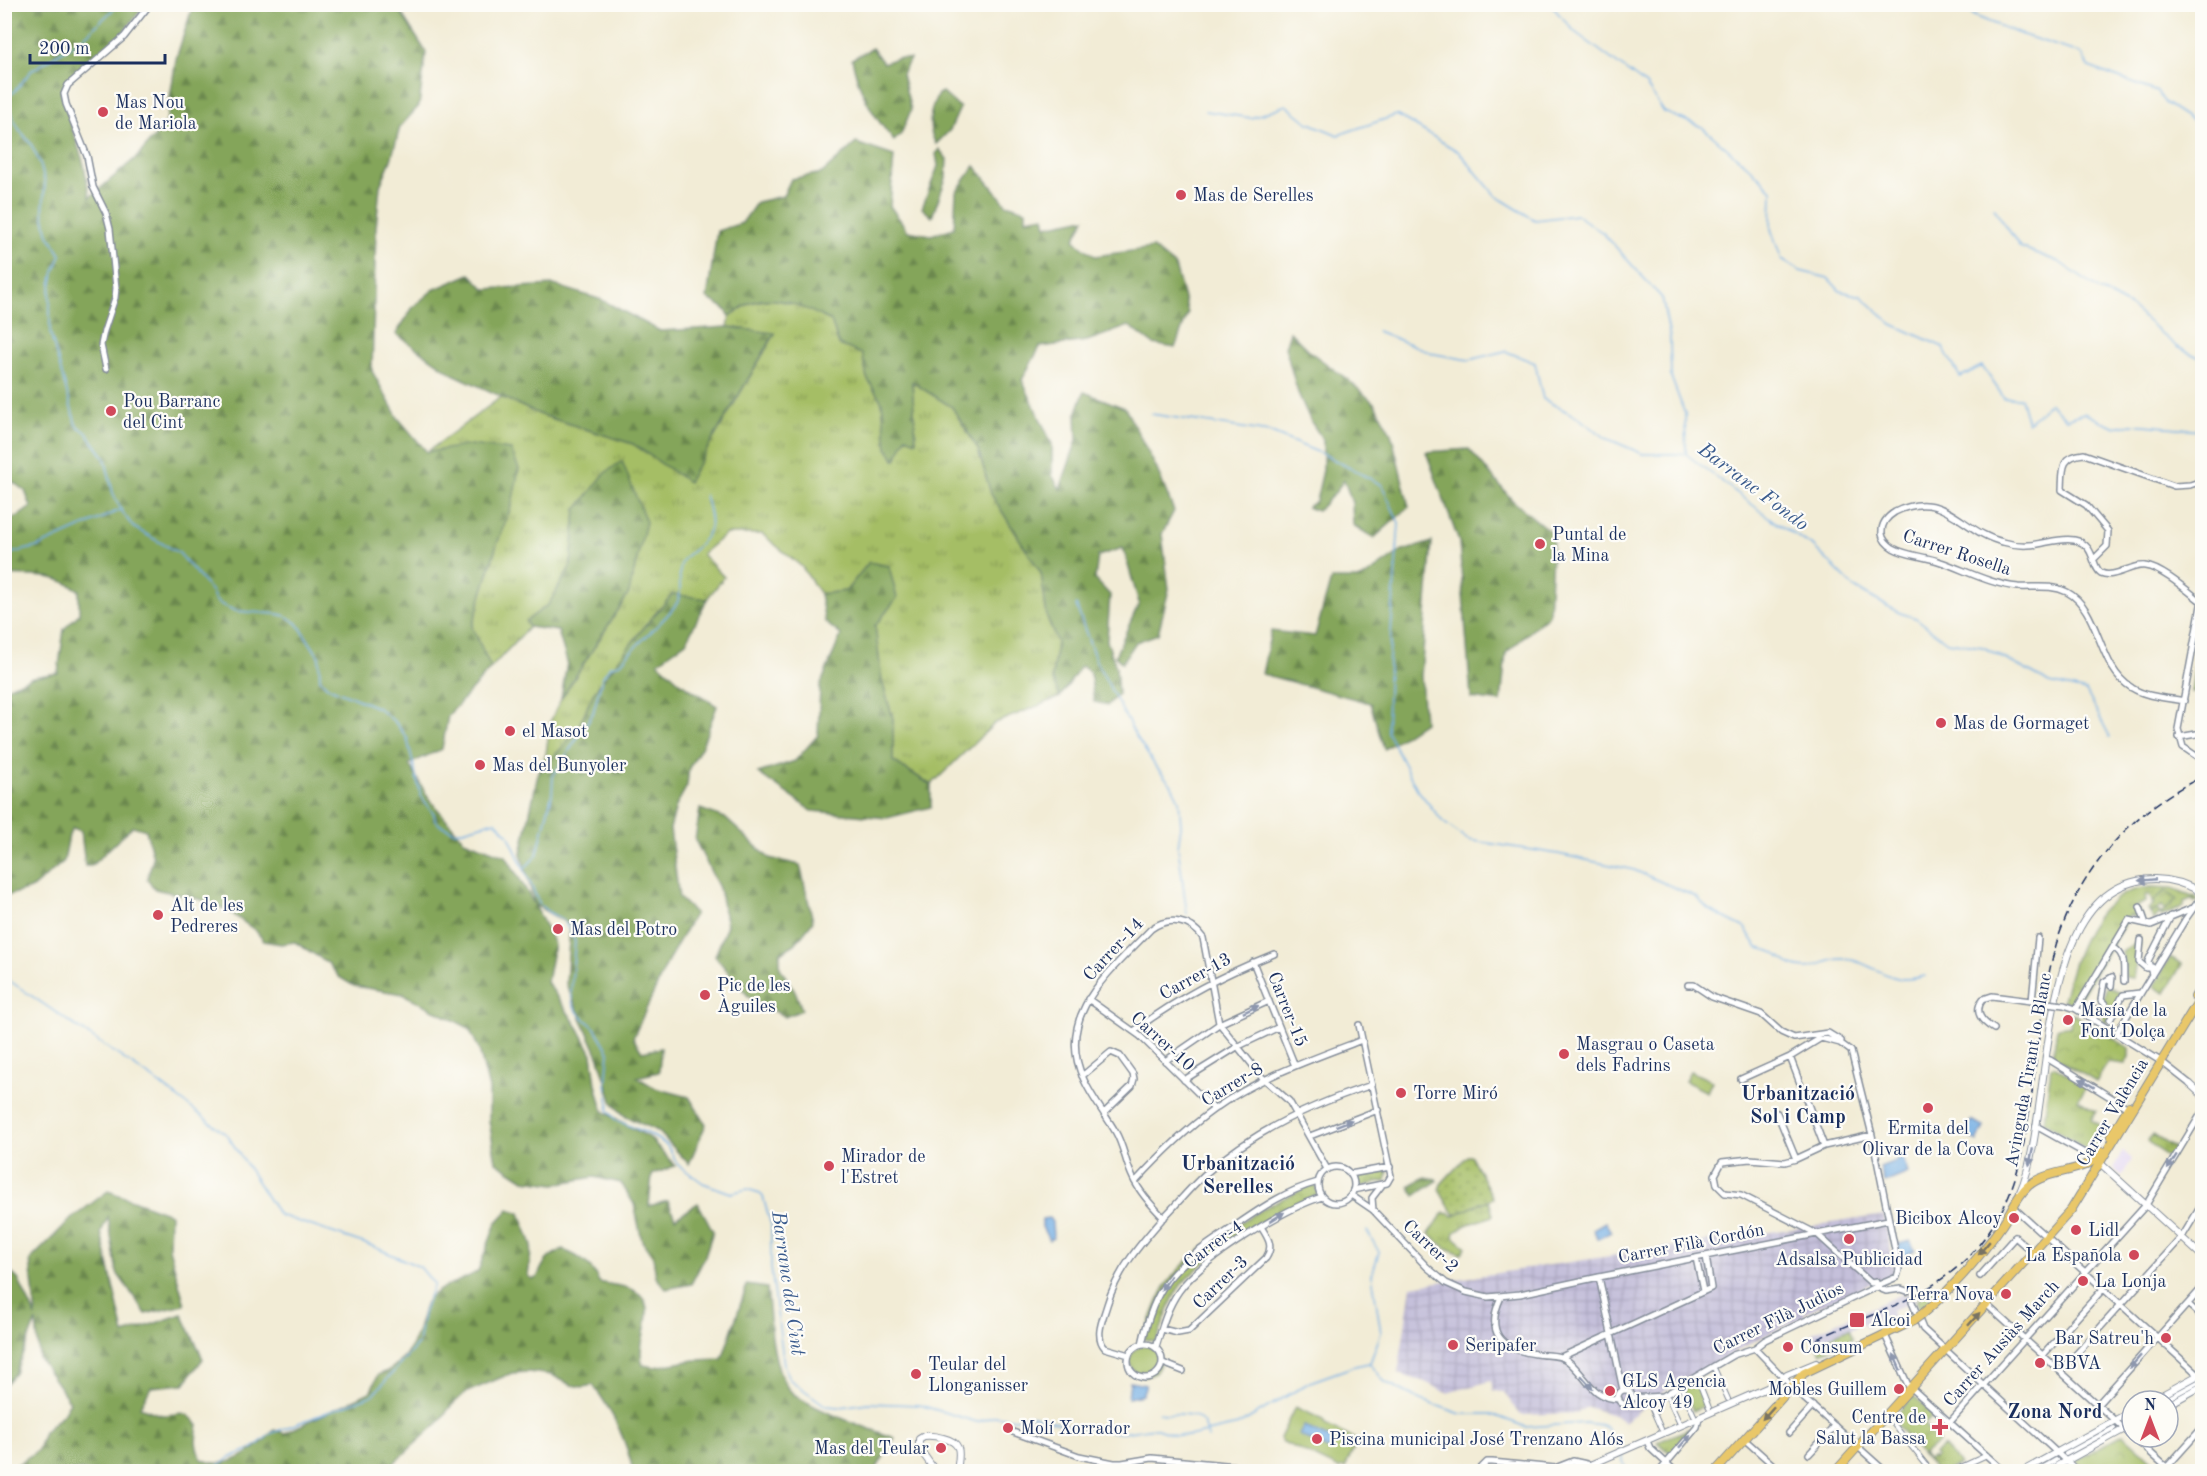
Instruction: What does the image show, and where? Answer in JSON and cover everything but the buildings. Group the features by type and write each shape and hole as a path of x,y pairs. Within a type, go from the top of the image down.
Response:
{"main road":[{"name":"Carrer València","path":"2098,1162 2202,985"},
{"name":"Carrer València","path":"1835,1472 2073,1207 2128,1108 2202,994"},
{"path":"2015,1203 2026,1188 2038,1179 2098,1162"},
{"name":"Carrer València","path":"2078,1167 2085,1173 2087,1185"},
{"name":"Avinguda Tirant lo Blanc","path":"1714,1472 1806,1372 1886,1335 1921,1315 1963,1273 1995,1235 2015,1203"}],"street":[{"path":"106,369 101,345 117,288 110,230 106,213 95,193 87,156 64,94 72,81 124,37 150,4"},
{"path":"2200,395 2199,362 2202,355"},
{"path":"2202,481 2190,485 2174,486 2084,454 2067,460 2064,465 2062,490 2086,505 2109,534 2108,543 2102,553 2095,558 2098,570 2104,574 2110,574 2135,566 2150,567 2202,601 2180,717 2180,737 2186,751 2202,760"},
{"name":"Carrer Rosella","path":"2095,558 2084,544 2074,539 2026,545 1996,540 1947,510 1937,507 1919,506 1901,510 1888,516 1883,524 1882,533 1886,542 1901,552 1938,561 1996,583 2018,587 2054,588 2069,593 2084,609 2110,665 2121,680 2139,692 2184,701"},
{"path":"2180,737 2202,733"},
{"name":"Avinguda Tirant lo Blanc","path":"2015,1203 2029,1167 2056,992 2071,948 2084,922 2098,903 2119,887 2139,880 2175,881 2202,894"},
{"path":"2116,1034 2152,975 2154,967 2202,894"},
{"path":"2140,907 2146,924"},
{"path":"2076,1009 2128,921 2132,919 2153,924 2195,907"},
{"path":"2174,915 2182,915 2185,920"},
{"path":"2154,967 2148,961 2174,915"},
{"name":"Carrer-14","path":"1164,1218 1135,1182 1123,1144 1082,1076 1076,1058 1075,1036 1081,1013 1088,999 1151,929 1171,921 1184,922 1194,927 1203,938 1220,1024 1237,1047 1298,1114 1327,1169"},
{"path":"2031,1001 2038,938"},
{"path":"2141,940 2139,962 2146,968 2154,967"},
{"path":"2113,947 2121,952 2123,957 2124,981"},
{"name":"Carrer-13","path":"1134,1031 1188,994 1274,954"},
{"name":"Carrer-15","path":"1253,962 1295,1066"},
{"path":"2095,976 2112,987"},
{"path":"2102,1001 2104,982"},
{"path":"1688,985 1694,985 1712,997 1752,1009 1781,1032 1794,1038 1828,1033 1840,1039 1851,1051 1872,1135 1888,1220"},
{"path":"2110,1020 2123,995 2140,993"},
{"path":"1994,1029 1979,1015 1978,1006 1983,999 1992,996 2064,1005 2076,1009 2159,1061 2202,1095"},
{"name":"Carrer-10","path":"1088,999 1134,1031 1214,1109"},
{"path":"1165,1060 1220,1024 1269,1001"},
{"path":"2084,1014 2094,1008 2094,1021"},
{"path":"1359,1025 1391,1177 1372,1198 1373,1210"},
{"path":"1184,1080 1237,1047 1279,1028"},
{"path":"1741,1079 1790,1057 1821,1038 1840,1043 1851,1051"},
{"name":"Carrer-8","path":"1135,1182 1165,1151 1214,1109 1295,1066 1362,1040"},
{"path":"1082,1076 1111,1052 1120,1056 1133,1074 1132,1086 1104,1113"},
{"path":"1790,1057 1824,1146"},
{"path":"2046,1059 2128,1108"},
{"path":"1129,1355 1105,1348 1100,1339 1100,1328 1110,1296 1131,1257 1191,1188 1220,1162 1265,1131 1298,1114 1372,1086"},
{"path":"1310,1136 1378,1110"},
{"name":"Carrer Ausiàs March","path":"1950,1422 2146,1204 2202,1112"},
{"path":"1777,1113 1796,1159"},
{"path":"2036,1126 2098,1162 2202,1256"},
{"path":"1872,1135 1824,1146 1785,1162 1750,1159 1722,1162 1715,1175 1717,1185 1725,1193 1741,1195 1817,1234 1874,1286 1886,1292 1901,1289 1907,1291"},
{"path":"1350,1174 1390,1167"},
{"path":"1340,1168 1350,1174 1354,1184 1347,1200 1337,1204 1326,1201 1322,1197 1318,1190 1318,1182 1327,1169 1340,1168"},
{"name":"Carrer-4","path":"1142,1344 1155,1302 1166,1281 1187,1260 1271,1202 1318,1182"},
{"path":"1352,1193 1385,1184"},
{"name":"Carrer-2","path":"1352,1193 1373,1210 1427,1267 1446,1283 1478,1295 1501,1297"},
{"name":"Carrer-4","path":"1156,1347 1173,1300 1191,1277 1261,1227 1289,1210 1322,1197"},
{"path":"2015,1203 2047,1237 2201,1379"},
{"path":"2061,1371 2182,1238 2202,1204"},
{"name":"Carrer Filà Cordón","path":"1501,1297 1888,1220"},
{"name":"Carrer Filà Judios","path":"1631,1398 1663,1396 1733,1355 1755,1348 1765,1340 1897,1277 1899,1270 1888,1220"},
{"name":"Carrer-3","path":"1162,1329 1178,1333 1189,1331 1266,1258 1270,1251 1270,1242 1261,1227"},
{"path":"1980,1276 2015,1237 2033,1253"},
{"path":"1561,1357 1710,1288 1712,1286 1706,1256"},
{"path":"1696,1258 1703,1292"},
{"path":"1599,1276 1623,1390"},
{"path":"2043,1355 2104,1288"},
{"path":"2098,1404 2202,1288"},
{"path":"1501,1297 1494,1322 1495,1330 1500,1338 1514,1348 1526,1352 1561,1357 1570,1362 1597,1392 1606,1397 1619,1398"},
{"path":"1912,1302 1923,1329 2057,1452 2066,1457 2078,1472"},
{"path":"2188,1304 2202,1317"},
{"path":"1987,1305 2098,1404 2115,1424"},
{"path":"1886,1335 1906,1382 2005,1472"},
{"path":"1142,1344 1156,1347 1160,1352 1162,1368 1150,1378 1134,1375 1129,1366 1129,1355 1133,1348 1142,1344"},
{"path":"1755,1348 1791,1386 1886,1472"},
{"name":"Avinguda Tirant lo Blanc","path":"1594,1465 1697,1416 1776,1384 1783,1377 1835,1354 1845,1353"},
{"path":"1163,1363 1183,1371"},
{"path":"1715,1370 1728,1400"},
{"path":"2178,1389 2201,1379"},
{"path":"2180,1391 2201,1379"},
{"path":"2180,1396 2201,1379"},
{"path":"1698,1380 1709,1408"},
{"path":"1659,1472 1697,1427 1697,1416 1682,1389"},
{"path":"1619,1398 1622,1403 1626,1403 1631,1398 1630,1392 1623,1390"},
{"path":"1619,1398 1623,1390"},
{"path":"1668,1398 1679,1422"},
{"path":"1649,1402 1661,1429"},
{"path":"1789,1433 1813,1406"},
{"path":"1886,1415 1932,1472"},
{"path":"2046,1472 2120,1420"},
{"path":"2021,1472 2115,1424 2120,1424"},
{"path":"1809,1454 1834,1426"},
{"path":"2148,1449 2170,1469 2202,1428"},
{"path":"2066,1457 2120,1429"},
{"path":"1013,1432 1079,1456 1114,1462 1122,1463 1152,1458 1236,1466 1249,1472"},
{"path":"936,1472 919,1448 918,1442 924,1436 949,1439 956,1443 959,1452 957,1472"},
{"path":"1744,1439 1780,1472"},
{"path":"1644,1442 1676,1472"},
{"path":"1950,1472 1987,1455"},
{"path":"2035,1472 2056,1460"},
{"path":"1477,1472 1486,1462 1562,1469 1570,1461 1582,1468 1594,1465"},
{"path":"1574,1472 1594,1465"}],"shaded area":[{"path":"2123,1151 2132,1159 2122,1176 2113,1168"},
{"path":"1884,1215 1895,1273 1804,1313 1805,1317 1760,1338 1671,1387 1624,1422 1616,1416 1588,1407 1576,1413 1521,1415 1504,1392 1493,1391 1491,1381 1447,1393 1425,1382 1398,1374 1411,1286"},
{"path":"1912,1290 1916,1300 1891,1311 1893,1317 1866,1328 1864,1323 1816,1343 1812,1333"},
{"path":"1855,1460 1861,1465 1869,1471 1845,1471"}],"green space":[{"path":"5,5 145,5 122,34 64,85 61,92 84,165 90,197 138,156 166,123 176,59 193,5 396,5 426,52 419,106 400,127 391,160 380,186 376,228 372,371 398,418 427,452 471,445 511,450 519,469 512,504 497,544 472,627 491,668 448,716 442,749 409,764 429,799 464,840 506,856 535,905 554,944 547,982 579,1029 592,1054 603,1111 650,1138 675,1166 652,1175 649,1206 668,1201 675,1218 698,1203 713,1231 704,1259 691,1284 666,1289 656,1277 653,1257 642,1241 634,1204 621,1183 594,1177 555,1184 524,1180 496,1162 489,1121 489,1089 479,1049 469,1028 403,994 354,986 339,977 328,963 295,942 281,944 264,941 256,931 228,911 207,901 155,889 147,879 153,858 146,830 133,826 91,866 85,866 81,831 73,828 69,835 64,861 31,889 5,896 4,689 33,677 58,673 64,629 79,614 79,590 51,578 5,575 5,519 17,517 31,507 25,491 5,476"},
{"path":"872,48 883,63 897,58 910,59 902,74 911,110 901,134 894,141 867,103 852,59"},
{"path":"942,92 960,108 950,130 936,144 931,132 930,119 935,100"},
{"path":"856,143 894,156 890,206 908,231 931,235 954,228 956,192 975,166 1006,204 1026,210 1026,219 1044,216 1046,226 1085,218 1074,240 1095,256 1153,248 1175,266 1188,313 1175,348 1153,344 1129,326 1087,341 1040,347 1022,380 1052,444 1052,475 1060,489 1077,440 1076,414 1084,392 1125,408 1156,467 1174,511 1162,534 1169,589 1158,634 1136,642 1122,663 1115,656 1139,603 1123,548 1098,556 1095,579 1110,595 1107,641 1116,667 1118,694 1108,705 1094,702 1090,672 1081,666 1060,697 1052,679 1057,642 1047,617 1041,573 991,494 978,449 952,407 912,382 916,441 906,437 896,460 887,448 882,402 867,378 862,354 839,345 831,321 792,303 771,299 750,303 730,316 724,308 707,298 717,231 742,223 757,202 783,196 791,179 822,173"},
{"path":"939,149 947,159 946,178 932,217 922,208 938,166 936,154"},
{"path":"470,274 485,289 554,285 602,300 660,331 728,327 775,333 688,482 633,444 541,415 453,374 396,334 413,307 433,290"},
{"path":"771,299 799,305 831,321 839,345 862,353 867,378 882,402 887,448 895,460 906,437 916,440 912,382 952,407 978,449 991,494 1041,573 1047,617 1057,642 1052,679 1060,697 995,723 931,785 893,761 893,719 882,681 875,626 896,598 869,562 846,591 820,594 802,567 762,534 726,534 702,554 724,577 707,599 672,595 594,692 576,732 538,774 546,754 550,722 561,699 629,593 576,510 571,565 549,604 526,621 529,627 491,668 472,627 497,544 512,504 427,452 501,397 541,415 633,444 688,482 775,334 728,327 730,316 750,303"},
{"path":"1290,332 1309,351 1347,379 1374,403 1391,433 1409,507 1374,538 1353,525 1352,503 1344,480 1317,511 1307,507 1316,501 1323,470 1323,440 1311,422 1298,393 1285,347"},
{"path":"1469,449 1513,501 1553,534 1549,615 1506,653 1501,702 1471,698 1459,542 1426,452"},
{"path":"622,461 646,522 629,593 561,699 567,662 558,631 529,627 526,621 549,604 571,565 576,510 605,473"},
{"path":"1432,542 1421,676 1424,722 1384,749 1370,703 1262,674 1271,631 1315,636 1331,579 1361,579 1400,552"},
{"path":"869,562 889,566 897,598 875,626 882,681 893,719 893,761 931,785 931,807 887,818 812,811 758,773 795,761 818,735 820,686 841,635 825,622 820,594 846,591"},
{"path":"673,594 707,599 686,642 658,662 681,683 717,706 702,746 689,768 687,786 676,806 670,829 679,898 695,913 669,959 633,1038 642,1052 661,1048 659,1072 637,1077 655,1088 689,1097 706,1124 689,1164 658,1131 626,1117 613,1104 599,1058 566,984 570,925 535,905 521,854 538,774 576,732 594,692 648,622"},
{"path":"2202,653 2202,690 2191,692 2196,657"},
{"path":"700,809 725,818 769,858 800,865 813,921 795,944 780,953 780,968 796,993 802,1010 785,1017 749,997 715,956 727,925 719,888 695,840"},
{"path":"2150,887 2172,888 2196,897 2198,901 2194,902 2193,898 2184,902 2184,907 2162,916 2160,914 2154,920 2150,913 2157,910 2161,914 2165,910 2166,891 2153,901 2149,895 2145,896 2146,902 2137,906 2143,921 2130,915 2076,1005 2063,1000 2081,945 2089,928 2100,913 2114,900 2130,891"},
{"path":"2166,891 2177,900 2165,910 2162,906 2150,913 2148,909 2154,904 2152,902"},
{"path":"2137,942 2140,943 2134,978 2125,977 2122,952"},
{"path":"2170,957 2182,964 2165,993 2154,987"},
{"path":"2107,985 2122,994 2106,1022 2103,1021 2106,1002 2103,999"},
{"path":"2072,1013 2129,1048 2129,1058 2125,1064 2108,1062 2096,1082 2053,1056 2057,1029 2064,1026 2070,1027"},
{"path":"2054,1066 2087,1086 2078,1100 2096,1111 2091,1120 2106,1128 2092,1150 2089,1151 2044,1122 2051,1067"},
{"path":"1690,1071 1712,1081 1707,1092 1685,1081"},
{"path":"2153,1135 2175,1149 2169,1159 2148,1141"},
{"path":"1467,1156 1471,1156 1493,1198 1454,1215 1439,1190 1441,1184"},
{"path":"1388,1170 1386,1181 1357,1187 1355,1176"},
{"path":"1425,1177 1437,1181 1415,1196 1409,1186"},
{"path":"1315,1184 1318,1195 1264,1221 1220,1251 1186,1279 1171,1303 1156,1342 1144,1339 1163,1290 1179,1269 1235,1226 1277,1201"},
{"path":"108,1191 170,1214 169,1248 185,1305 146,1314 117,1273 108,1217 101,1232 124,1334 182,1314 203,1359 184,1384 151,1387 140,1407 163,1415 182,1413 189,1416 198,1425 196,1442 199,1455 209,1462 232,1461 255,1448 274,1430 285,1433 370,1392 378,1375 394,1366 407,1353 429,1298 440,1289 478,1271 496,1223 509,1209 520,1213 532,1245 528,1276 532,1279 537,1278 550,1257 563,1250 585,1262 599,1282 631,1289 641,1295 646,1303 647,1313 641,1355 643,1365 654,1367 695,1360 722,1359 747,1285 767,1288 774,1352 787,1387 794,1394 820,1409 895,1438 875,1471 633,1471 618,1426 593,1385 583,1387 571,1385 552,1375 529,1372 512,1373 465,1393 450,1407 439,1422 395,1462 390,1466 370,1471 8,1471 38,1450 44,1432 63,1414 70,1402 39,1358 36,1321 15,1373 5,1385 5,1267 18,1279 36,1317 30,1260 71,1219"},
{"path":"1489,1200 1493,1216 1466,1225 1455,1232 1454,1237 1466,1247 1461,1254 1445,1247 1429,1234 1444,1212 1452,1216"},
{"path":"1949,1280 1920,1310 1916,1300"},
{"path":"1849,1328 1853,1339 1821,1353 1816,1343"},
{"path":"1145,1346 1155,1351 1160,1361 1155,1371 1145,1376 1135,1371 1130,1361 1135,1351"},
{"path":"1696,1382 1706,1405 1693,1411 1683,1389"},
{"path":"1913,1396 1934,1415 1924,1425 1939,1442 1922,1455 1892,1419"},
{"name":"Piscina municipal José Trenzano Alós","path":"1295,1407 1324,1420 1325,1425 1357,1440 1345,1468 1339,1469 1281,1441 1280,1438"},
{"path":"1688,1429 1689,1431 1670,1453 1658,1442"},
{"path":"2120,1436 2120,1449 2140,1449 2164,1471 2086,1471 2075,1461"},
{"path":"1943,1446 1960,1465 1945,1471 1935,1471 1922,1455 1928,1460 1931,1457 1933,1459 1936,1456 1934,1454"}],"water":[{"path":"1971,1121 1984,1127 1977,1142 1964,1135"},
{"path":"1903,1158 1908,1173 1884,1183 1880,1167"},
{"path":"1049,1218 1052,1222 1053,1238 1049,1240 1042,1227 1042,1219"},
{"path":"1605,1222 1611,1232 1598,1239 1593,1229"},
{"path":"1910,1241 1915,1250 1901,1257 1898,1250 1899,1244"},
{"path":"1130,1382 1146,1385 1142,1395 1128,1398"},
{"path":"1304,1426 1334,1441 1329,1450 1299,1435"}],"waterway":[{"path":"4,99 14,92 31,71 82,39 119,4"},
{"path":"1550,4 1575,32 1646,85 1664,112 1702,127 1772,190 1771,229 1782,260 1800,271 1828,278 1840,291 1861,296 1892,324 1943,347 1960,377 1982,366 2004,398 2021,398 2028,423 2050,403 2066,419 2084,413 2113,427 2132,424 2202,430"},
{"path":"1967,4 1972,15 2020,34 2082,54 2089,67 2157,92 2165,103 2202,127"},
{"name":"Barranc del Cint","path":"4,100 40,163 45,183 43,211 47,232 61,255 50,291 50,332 76,425 86,432 105,458 113,493 121,510 133,527 179,553 212,592 215,600 222,605 236,611 286,616 298,624 319,657 320,679 326,686 378,708 395,722 407,738 421,796 440,825 456,832 495,821 508,834 540,905 563,920 575,941 571,992 573,1005 579,1014 595,1028 609,1052 606,1083 608,1110 616,1120 649,1134 667,1145 678,1165 703,1183 731,1193 747,1189 760,1193 763,1197 771,1225 771,1268 784,1365 789,1379 826,1406 841,1407 867,1403 920,1405 977,1422 995,1416 1015,1419 1029,1415 1078,1428 1122,1433 1154,1428 1175,1435 1189,1436 1238,1425 1310,1382 1369,1363"},
{"name":"Barranc Fondo","path":"1206,111 1251,118 1286,105 1307,122 1338,135 1397,115 1459,152 1496,196 1535,220 1577,215 1603,233 1662,298 1670,338 1671,377 1685,414 1686,454 1775,522 1814,547 1856,589 1900,613 1916,618 1947,642 1983,647 2050,683 2086,691 2110,737"},
{"path":"1994,208 2020,247 2059,262 2101,291 2131,307 2177,347 2198,357"},
{"path":"1377,331 1435,354 1469,360 1505,351 1535,363 1543,399 1577,417 1606,438 1643,454 1684,454"},
{"path":"1151,414 1269,432 1325,455 1382,485 1399,523 1389,659 1387,732 1417,789 1443,822 1468,840 1558,854 1634,870 1696,897 1709,910 1745,928 1758,948 1772,952 1795,966 1805,968 1831,960 1844,959 1898,978 1911,979 1925,976"},
{"path":"524,869 537,855 552,794 553,776 593,713 602,678 610,666 620,664 677,603 682,562 702,542 709,530 710,519 705,495"},
{"path":"4,555 37,547 120,510"},
{"path":"1076,605 1096,661 1134,733 1156,767 1171,784 1179,800 1181,826 1178,847 1187,914"},
{"path":"4,977 153,1079 227,1135 279,1215 372,1246 420,1267 434,1284 423,1313 418,1344 373,1395 272,1433 253,1448 229,1458 210,1472"},
{"path":"1367,1231 1379,1252 1372,1275 1381,1333 1370,1363"},
{"path":"1370,1364 1385,1382 1421,1400 1461,1414 1491,1414 1526,1427 1586,1423 1601,1425 1607,1428 1619,1450"},
{"path":"1158,1413 1197,1417 1206,1428 1208,1438"},
{"path":"1621,1455 1627,1472"}],"tunnel":[{"path":"1907,1291 1912,1302"}],"railway":[{"path":"1817,1339 1881,1312 1923,1291 1961,1264 1990,1230 2009,1195 2020,1160 2049,974 2062,927 2074,899 2108,850 2128,828 2175,791 2202,777"}],"place":[{"name":"Mas Nou de Mariola","path":"103,112"},
{"name":"Mas de Serelles","path":"1181,195"},
{"name":"Pou Barranc del Cint","path":"111,411"},
{"name":"Puntal de la Mina","path":"1540,544"},
{"name":"Mas de Gormaget","path":"1941,723"},
{"name":"el Masot","path":"510,731"},
{"name":"Mas del Bunyoler","path":"480,765"},
{"name":"Alt de les Pedreres","path":"158,915"},
{"name":"Mas del Potro","path":"558,929"},
{"name":"Pic de les Àguiles","path":"705,995"},
{"name":"Masía de la Font Dolça","path":"2068,1020"},
{"name":"Masgrau o Caseta dels Fadrins","path":"1564,1054"},
{"name":"Torre Miró","path":"1401,1093"},
{"name":"Ermita del Olivar de la Cova","path":"1928,1108"},
{"name":"Mirador de l'Estret","path":"829,1166"},
{"name":"Bicibox Alcoy","path":"2014,1218"},
{"name":"Lidl","path":"2076,1230"},
{"name":"Adsalsa Publicidad","path":"1849,1239"},
{"name":"La Española","path":"2134,1255"},
{"name":"La Lonja","path":"2083,1281"},
{"name":"Terra Nova","path":"2006,1294"},
{"name":"Alcoi","path":"1857,1320"},
{"name":"Bar Satreu'h","path":"2166,1338"},
{"name":"Seripafer","path":"1453,1345"},
{"name":"Consum","path":"1788,1347"},
{"name":"BBVA","path":"2040,1363"},
{"name":"Teular del Llonganisser","path":"916,1374"},
{"name":"Mobles Guillem","path":"1899,1389"},
{"name":"GLS Agencia Alcoy 49","path":"1610,1391"},
{"name":"Centre de Salut la Bassa","path":"1940,1427"},
{"name":"Molí Xorrador","path":"1008,1428"},
{"name":"Piscina municipal José Trenzano Alós","path":"1317,1439"},
{"name":"Mas del Teular","path":"941,1448"}],"district":[{"name":"Urbanització Sol i Camp","path":"1798,1104"},
{"name":"Urbanització Serelles","path":"1238,1174"},
{"name":"Zona Nord","path":"2055,1411"}]}
